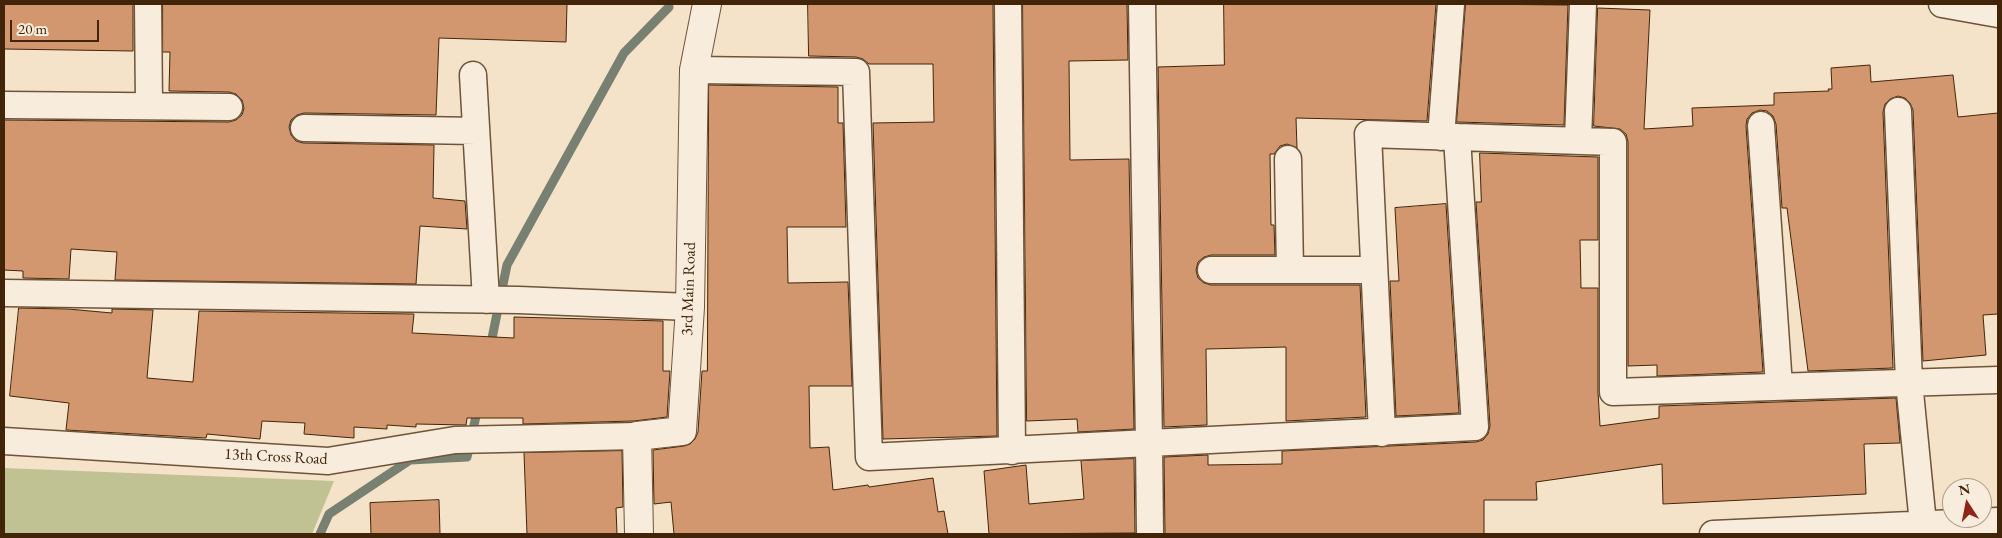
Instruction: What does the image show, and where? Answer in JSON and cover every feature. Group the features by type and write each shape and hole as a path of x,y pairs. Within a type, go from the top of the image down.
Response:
{"street":[{"path":"148,4 149,106"},
{"name":"3rd Main Road","path":"637,436 682,431 690,307 694,70 707,4"},
{"path":"1008,4 1012,451"},
{"path":"1142,4 1150,534"},
{"path":"694,70 856,72 869,457 1475,427 1449,137 1451,4"},
{"path":"1578,140 1583,4"},
{"path":"1942,4 1998,14"},
{"path":"472,75 486,300"},
{"path":"4,105 229,107"},
{"path":"1898,111 1909,382 1924,529"},
{"path":"1761,125 1778,386"},
{"path":"304,128 476,131"},
{"path":"1382,433 1368,134 1613,142 1613,392 1998,380"},
{"path":"1288,159 1290,270"},
{"path":"1211,270 1374,270"},
{"path":"4,293 519,300 690,307"},
{"path":"637,436 638,534"},
{"name":"13th Cross Road","path":"4,441 328,461 455,440 637,436"},
{"path":"1713,534 1924,529 1998,521"}],"green space":[{"path":"4,468 334,481 312,534 4,534"}],"building":[{"path":"4,4 133,4 133,51 4,49"},
{"path":"163,4 567,4 566,42 439,38 436,115 304,113 297,115 291,120 289,127 291,135 296,141 303,143 434,145 433,198 465,201 467,229 420,226 416,284 115,280 117,252 71,249 69,279 23,278 23,271 4,270 4,120 229,122 236,120 242,115 244,108 242,100 236,94 229,92 169,91 170,52 163,52"},
{"path":"808,4 993,4 997,436 883,439 873,123 934,122 933,64 869,64 863,59 856,57 809,56"},
{"path":"1023,4 1127,4 1128,60 1069,61 1070,160 1129,159 1134,429 1078,432 1077,419 1027,421"},
{"path":"1224,4 1436,4 1427,121 1296,118 1297,148 1287,144 1280,146 1274,154 1270,154 1271,225 1274,225 1275,255 1211,255 1204,257 1198,262 1196,270 1198,278 1204,283 1211,285 1360,285 1366,417 1286,421 1286,347 1206,349 1207,425 1164,427 1158,67 1224,65"},
{"path":"1466,4 1568,5 1564,125 1457,122"},
{"path":"1598,8 1650,10 1644,129 1693,126 1692,108 1774,105 1774,93 1829,91 1828,89 1832,89 1831,68 1870,65 1871,82 1953,75 1958,117 1998,113 1998,314 1983,315 1986,355 1923,361 1913,110 1905,98 1898,96 1890,99 1885,104 1883,112 1893,368 1808,371 1787,208 1782,208 1776,124 1773,116 1767,111 1760,110 1752,113 1747,119 1746,126 1763,372 1657,376 1657,365 1628,366 1628,142 1626,134 1620,129 1594,126"},
{"path":"709,85 838,87 838,123 843,123 846,227 787,227 788,283 848,282 852,386 809,386 810,448 829,447 833,490 933,478 938,512 944,511 948,534 674,534 671,502 654,504 653,450 684,446 690,444 695,439 698,432 702,371 707,371"},
{"path":"1480,153 1598,157 1598,240 1580,240 1581,288 1598,288 1598,392 1600,426 1659,418 1659,406 1896,398 1900,443 1864,444 1866,494 1663,504 1662,464 1536,482 1537,500 1484,500 1484,534 1165,534 1164,457 1208,455 1208,465 1282,464 1282,451 1476,442 1483,440 1488,434 1490,426 1476,202 1481,202"},
{"path":"1446,204 1459,413 1396,416 1390,281 1399,281 1395,208"},
{"path":"19,308 68,309 112,313 112,309 153,310 147,378 193,382 199,311 414,314 412,333 514,338 514,317 663,321 663,371 670,371 667,417 634,421 523,424 523,418 467,418 466,425 416,424 416,427 387,425 387,429 354,427 354,438 304,434 305,423 262,421 260,439 207,434 206,438 66,430 69,403 10,396"},
{"path":"622,451 623,507 616,508 617,534 527,534 524,453"},
{"path":"1134,459 1135,533 989,534 984,471 1026,465 1029,504 1084,499 1081,461"},
{"path":"439,500 440,534 371,534 370,503"}],"waterway":[{"path":"490,348 507,265 624,53 669,7"},
{"path":"320,534 329,514 410,460 467,457 478,407"}]}
